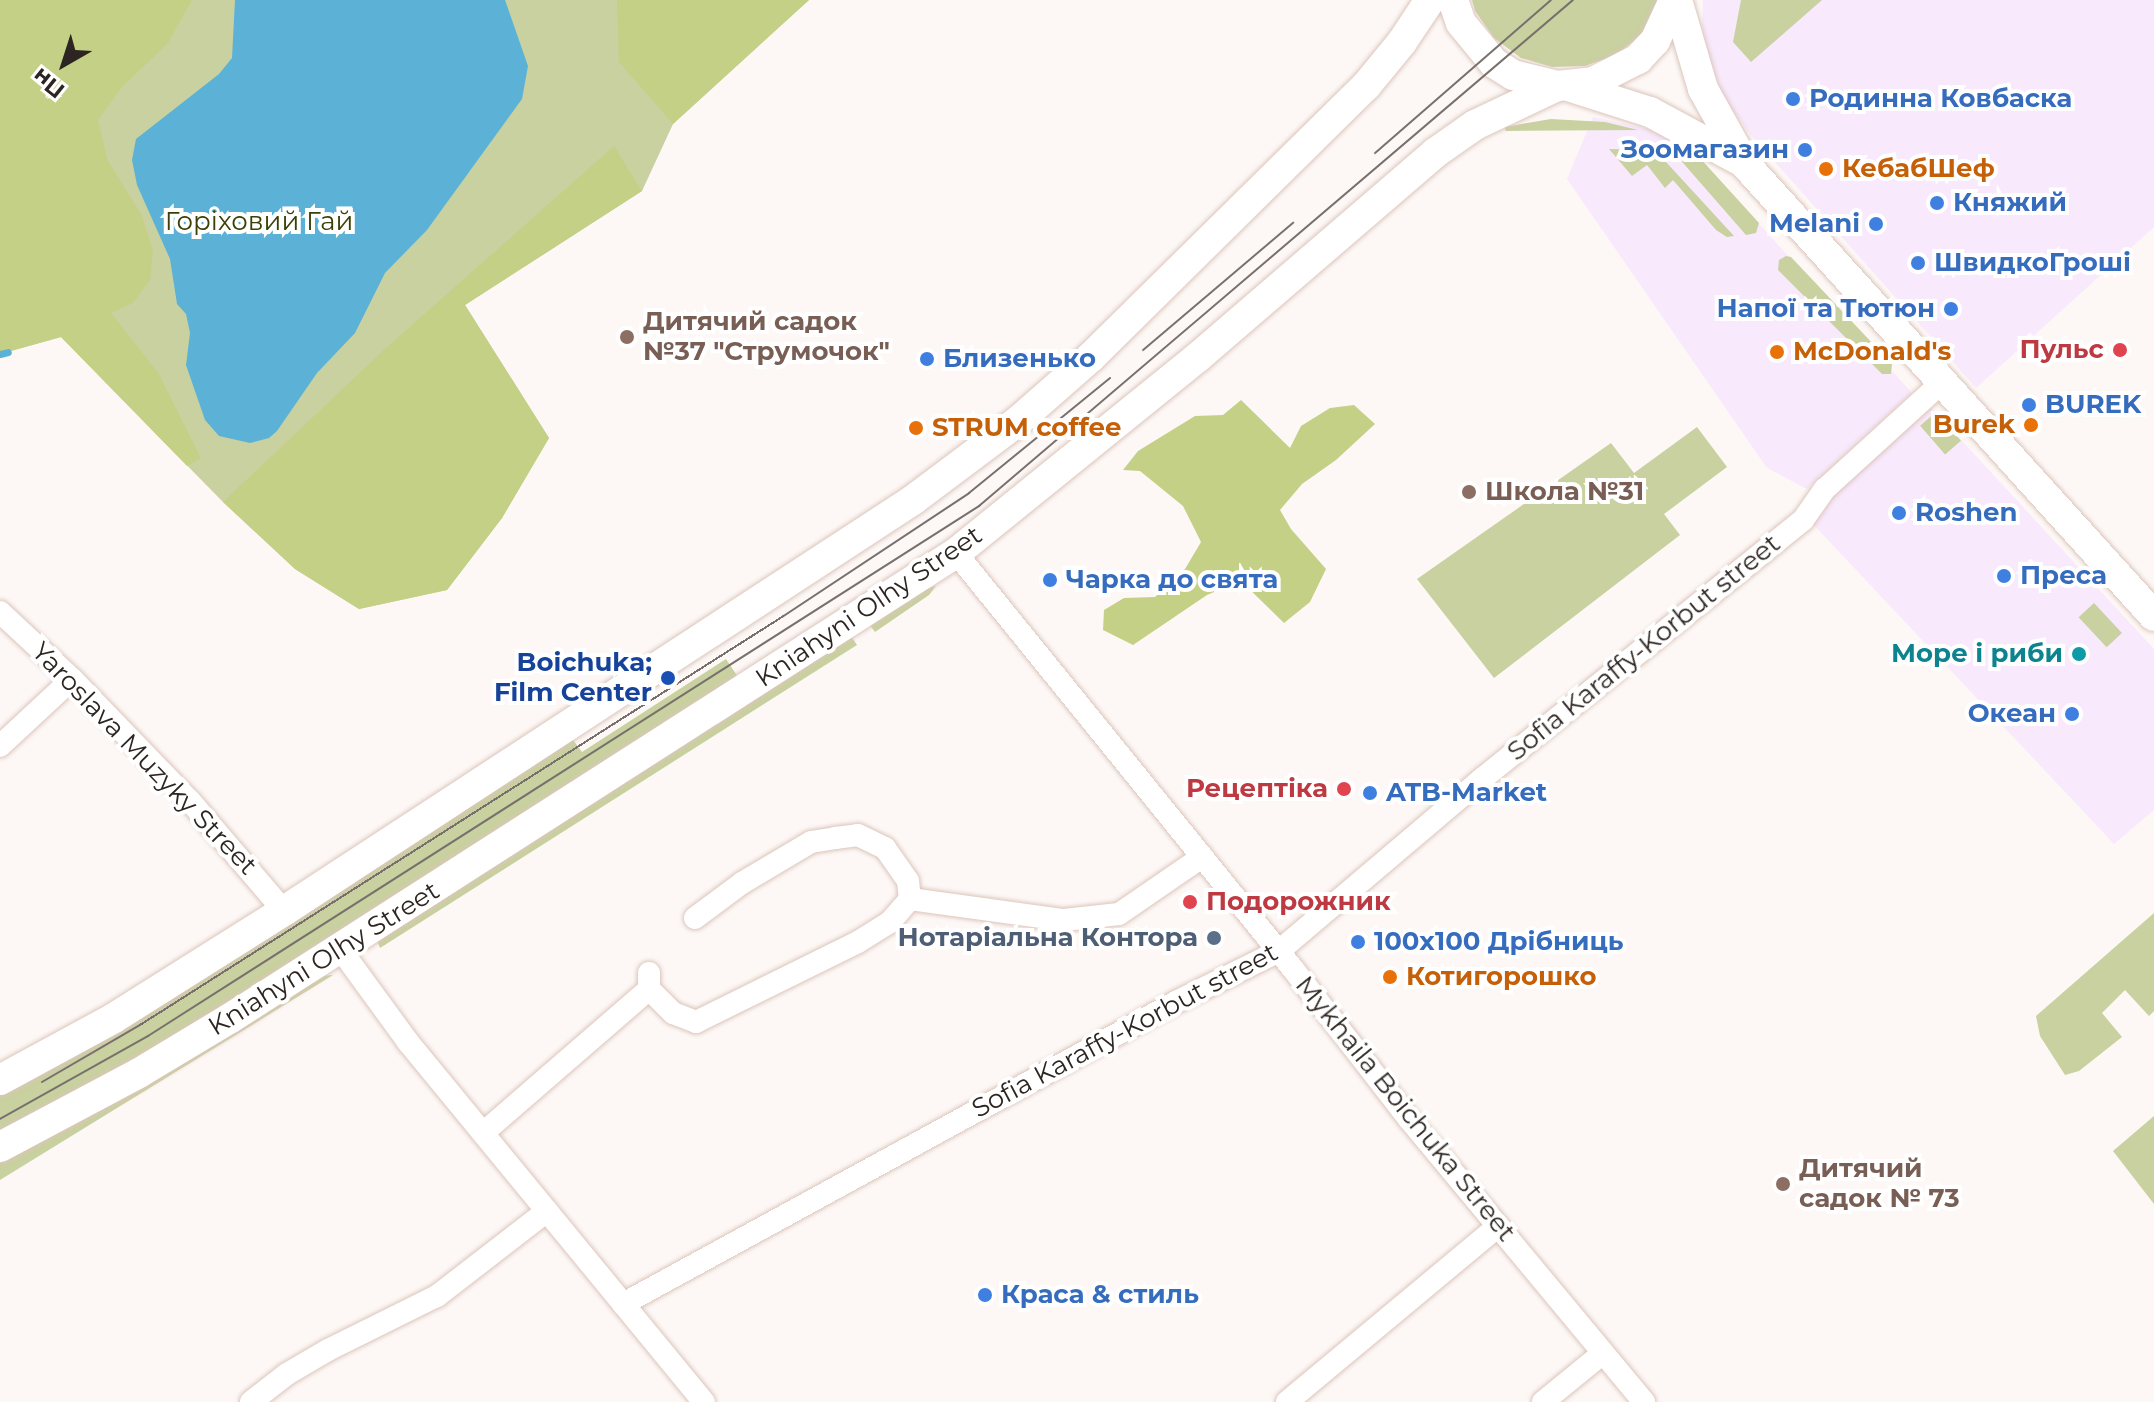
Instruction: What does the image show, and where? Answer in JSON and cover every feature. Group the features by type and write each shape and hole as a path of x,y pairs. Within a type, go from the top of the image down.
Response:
{"main road":[{"path":"0,1080 114,1018 284,911 900,508 1025,416 1091,357 1366,86 1402,42 1430,0"},
{"path":"1453,0 1461,23 1477,47 1494,63 1524,79 1563,86 1650,112 1744,163"},
{"path":"1675,0 1703,89 1744,163 2154,616"},
{"name":"Kniahyni Olhy Street","path":"0,1147 139,1073 341,950 956,553 1198,357 1435,153 1475,125 1563,86 1605,78 1638,59 1655,41 1675,0"}],"street":[{"name":"Sofia Karaffy-Korbut street","path":"623,1304 1176,1002 1279,951 1482,779 1803,520 1825,489 1942,382"},
{"name":"Mykhaila Boichuka Street","path":"956,553 1279,951 1409,1119 1644,1402"},
{"name":"Yaroslava Muzyky Street","path":"0,612 72,679 190,801 284,911"},
{"path":"0,746 72,679"},
{"path":"483,1133 649,981 673,1013 696,1022 858,942 890,922 910,899 908,881 885,848 858,835 811,842 742,883 695,918"},
{"path":"910,899 1086,920 1119,914 1202,857"},
{"path":"341,950 408,1042 697,1399"},
{"path":"251,1402 287,1374 328,1350 437,1296 547,1211"},
{"path":"1287,1402 1498,1226"},
{"path":"1543,1402 1603,1353"}],"shaded area":[{"path":"1703,0 2154,0 2154,227 1976,388 1750,134 1726,101 1708,60 1702,28"},
{"path":"1593,117 1657,131 1695,153 1912,393 1807,489 1767,468 1567,179"},
{"path":"1929,405 2154,649 2154,810 2114,844 1811,522 1826,495"}],"green space":[{"name":"Горіховий Гай","path":"0,0 809,0 673,124 642,191 465,305 549,438 502,518 447,590 359,609 295,569 223,502 61,337 0,354"},
{"path":"0,0 192,0 168,43 122,87 98,120 107,159 142,216 153,251 150,280 133,303 111,313 159,374 201,458 187,466 61,337 0,354"},
{"path":"617,0 809,0 673,124 619,62"},
{"path":"1472,0 1660,0 1642,34 1616,55 1585,66 1552,67 1521,58 1494,38 1475,11"},
{"path":"1741,0 1822,0 1751,62 1733,42"},
{"path":"1551,119 1605,122 1638,130 1506,131 1504,127"},
{"path":"1677,142 1699,157 1759,223 1756,233 1746,235 1670,148"},
{"path":"614,146 642,191 465,305 549,438 502,518 447,590 359,609 295,569 223,502 386,348"},
{"path":"1609,149 1655,150 1734,236 1727,237 1716,230 1673,180 1665,188 1647,165 1632,176"},
{"path":"1791,257 1892,364 1891,374 1882,374 1778,270 1779,260"},
{"path":"1241,400 1290,448 1301,426 1330,408 1354,405 1375,424 1336,460 1302,484 1280,510 1291,529 1326,569 1310,602 1284,623 1241,581 1207,595 1133,645 1103,630 1104,610 1124,598 1155,597 1185,569 1201,542 1183,506 1140,471 1123,470 1138,451 1195,416 1223,415"},
{"path":"1936,412 1961,441 1945,454 1920,426"},
{"path":"1697,427 1727,467 1664,514 1680,535 1494,678 1417,579 1611,443 1634,473"},
{"path":"936,586 929,595 875,632 869,624 916,591"},
{"path":"2094,603 2122,633 2107,647 2079,617"},
{"path":"851,636 857,645 380,948 377,940"},
{"path":"726,659 738,677 174,1039 0,1133 0,1094 570,736 582,752"},
{"path":"2154,913 2154,1011 2149,1016 2125,990 2102,1013 2122,1037 2079,1071 2065,1075 2040,1036 2036,1016"},
{"path":"333,975 0,1180 0,1163 147,1081 321,976"},
{"path":"2154,1116 2154,1204 2113,1151"}],"water":[{"path":"235,0 505,0 528,66 522,99 427,230 385,273 355,333 317,373 277,431 269,438 250,443 219,436 205,420 186,365 190,333 186,314 177,304 170,259 137,185 132,160 136,139 219,74 232,58"}],"waterway":[{"path":"0,354 8,352"}],"tram line":[{"path":"1375,153 1551,0"},
{"path":"0,1119 148,1036 979,506 1573,0"},
{"path":"1143,350 1293,223"},
{"path":"42,1082 140,1025 782,617 969,493 1110,378"}],"place":[{"name":"Родинна Ковбаска","path":"1793,99"},
{"name":"Зоомагазин","path":"1805,150"},
{"name":"КебабШеф","path":"1826,169"},
{"name":"Княжий","path":"1937,203"},
{"name":"Melani","path":"1876,224"},
{"name":"ШвидкоГроші","path":"1918,263"},
{"name":"Напої та Тютюн","path":"1951,309"},
{"name":"Дитячий садок №37 \"Струмочок\"","path":"627,337"},
{"name":"Пульс","path":"2120,350"},
{"name":"McDonald's","path":"1777,352"},
{"name":"Близенько","path":"927,359"},
{"name":"BUREK","path":"2029,405"},
{"name":"Burek","path":"2031,425"},
{"name":"STRUM coffee","path":"916,428"},
{"name":"Школа №31","path":"1469,492"},
{"name":"Roshen","path":"1899,513"},
{"name":"Преса","path":"2004,576"},
{"name":"Чарка до свята","path":"1050,580"},
{"name":"Море і риби","path":"2079,654"},
{"name":"Boichuka; Film Center","path":"668,678"},
{"name":"Океан","path":"2072,714"},
{"name":"Рецептіка","path":"1344,789"},
{"name":"ATB-Market","path":"1370,793"},
{"name":"Подорожник","path":"1190,902"},
{"name":"Нотаріальна Контора","path":"1214,938"},
{"name":"100х100 Дрібниць","path":"1358,942"},
{"name":"Котигорошко","path":"1390,977"},
{"name":"Дитячий садок № 73","path":"1783,1184"},
{"name":"Краса & стиль","path":"985,1295"}]}
